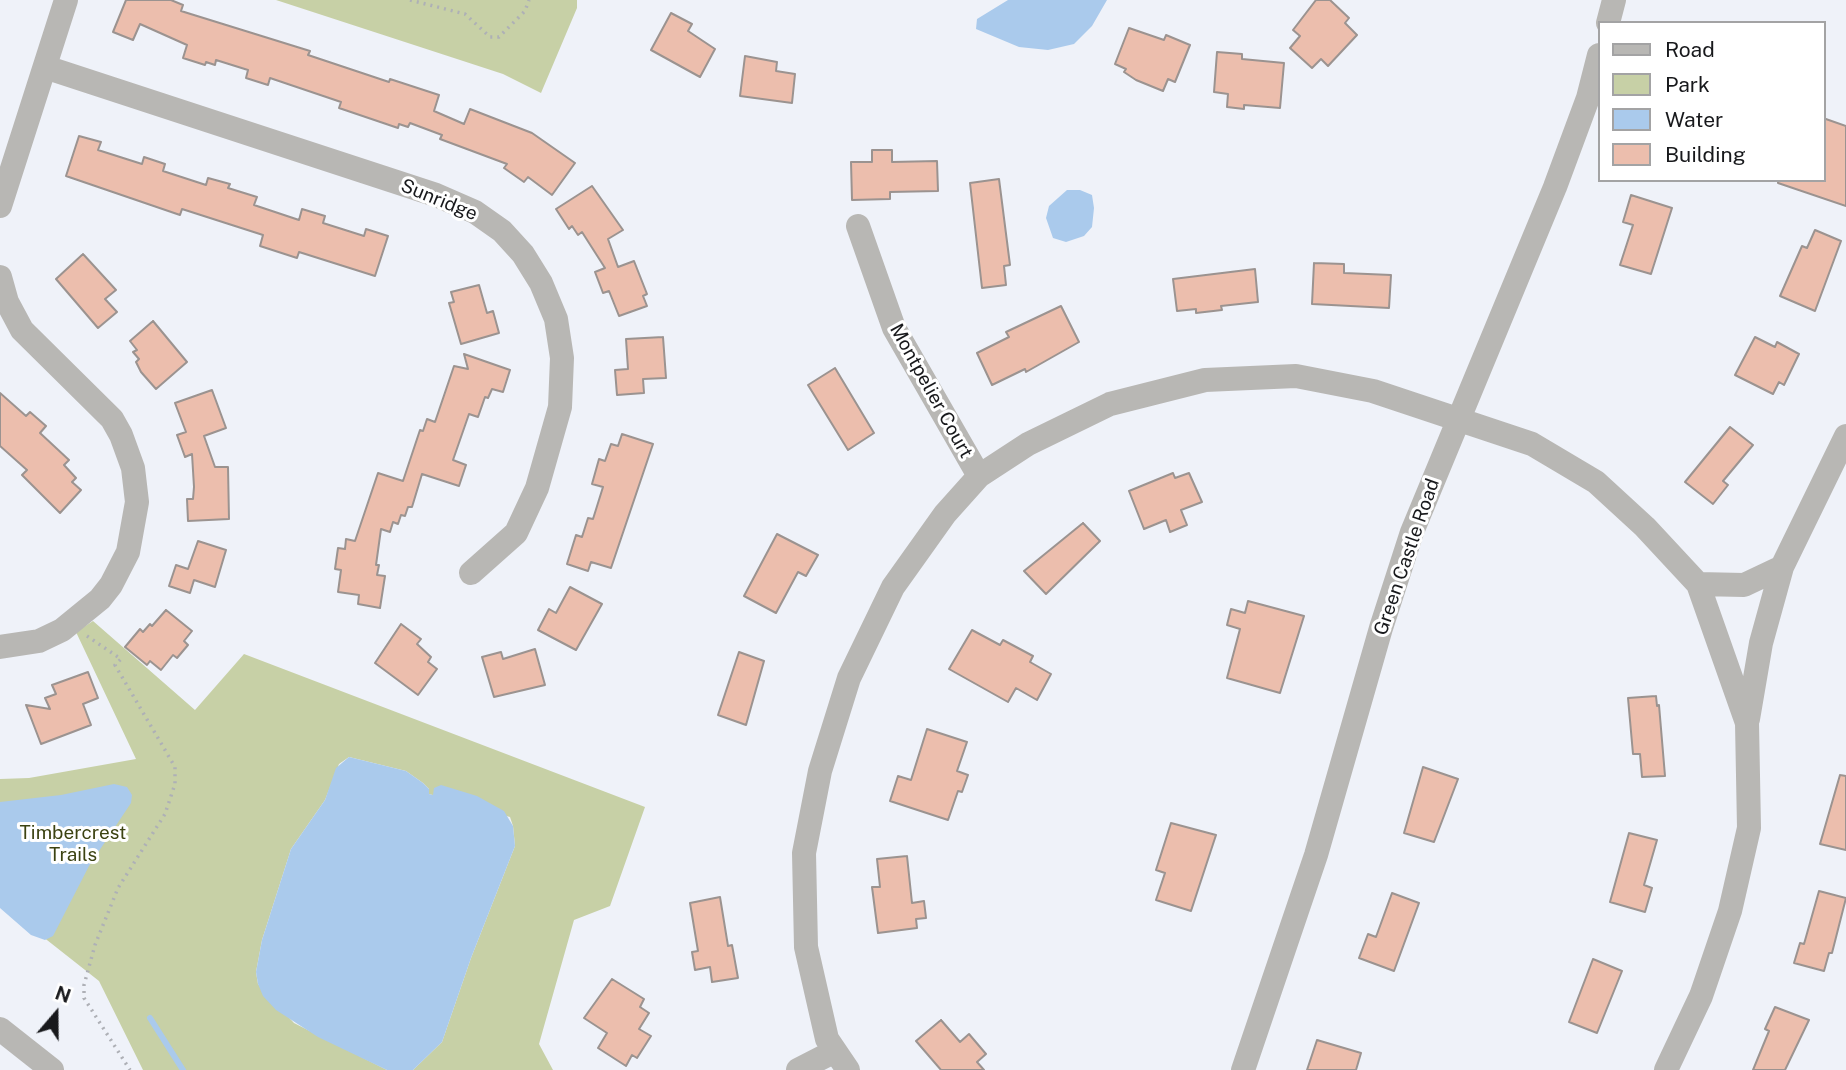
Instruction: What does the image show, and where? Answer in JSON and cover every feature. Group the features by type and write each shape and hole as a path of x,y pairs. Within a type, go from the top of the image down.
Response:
{"street":[{"path":"0,206 66,0"},
{"path":"1609,21 1614,0"},
{"name":"Green Castle Road","path":"1243,1070 1316,855 1381,628 1412,532 1555,187 1588,98 1598,59"},
{"name":"Sunridge","path":"45,67 436,195 475,212 502,231 523,254 541,283 556,319 562,358 560,407 537,488 516,533 471,573"},
{"name":"Montpelier Court","path":"858,226 894,328 979,477"},
{"path":"0,276 7,302 22,330 112,419 121,435 133,468 136,518 128,552 111,586 75,621 39,640 0,647"},
{"path":"798,1070 841,1060 827,1039 806,947 804,853 820,771 849,678 893,587 945,514 979,477 1028,444 1110,404 1205,380 1296,376 1373,391 1532,444 1596,482 1645,527 1698,584 1747,723"},
{"path":"1666,1070 1701,996 1730,911 1749,828 1747,723 1761,643 1782,567 1846,436"},
{"path":"1698,584 1744,585 1782,567"},
{"path":"0,1030 52,1070"}],"path":[{"path":"410,0 465,14 490,37 499,37 524,11 529,0"},
{"path":"75,621 92,643 121,659 115,665 175,767 175,784 165,814 118,888 95,945 84,985 83,998 130,1070"}],"green space":[{"path":"276,0 577,0 577,8 541,93 503,74"},
{"name":"Timbercrest Trails","path":"93,621 195,710 244,654 645,807 610,906 574,920 539,1044 553,1070 413,1070 442,1042 471,958 515,846 513,826 510,817 429,794 429,789 423,783 406,771 349,757 339,764 325,800 291,849 262,940 256,972 258,984 294,1023 387,1070 143,1070 99,981 0,903 0,779 29,778 136,759 76,632"}],"water":[{"path":"1008,0 1107,0 1092,26 1074,44 1048,50 1019,47 976,29 977,19"},
{"path":"1067,190 1080,190 1092,195 1094,208 1092,227 1084,236 1066,242 1053,238 1046,218 1049,206"},
{"path":"349,757 406,771 429,789 429,794 433,795 434,788 441,785 477,796 504,811 513,826 515,846 471,958 442,1042 413,1070 387,1070 318,1037 276,1010 263,996 258,984 256,972 262,940 291,849 325,800 336,768"},
{"path":"114,784 127,787 132,795 131,803 89,866 53,936 45,940 31,935 0,908 0,802 61,795"}],"building":[{"path":"126,0 171,0 183,5 181,11 310,51 308,55 389,82 390,79 439,95 434,111 464,124 470,109 532,133 575,163 552,195 528,177 524,182 504,168 507,164 440,139 442,135 410,123 408,127 399,124 398,128 339,108 341,102 270,78 268,85 246,78 248,70 216,60 215,65 206,62 205,65 183,58 187,45 140,24 133,40 113,32"},
{"path":"1316,0 1330,0 1349,18 1345,23 1357,35 1328,66 1321,59 1312,68 1290,48 1300,36 1293,30"},
{"path":"671,13 692,24 688,31 715,49 700,77 651,50"},
{"path":"1129,28 1164,40 1166,35 1190,45 1175,82 1168,79 1163,91 1136,80 1124,72 1126,69 1115,64"},
{"path":"1217,52 1242,54 1242,59 1284,63 1280,108 1244,105 1244,109 1227,107 1228,94 1214,92"},
{"path":"745,56 777,62 776,71 795,74 792,103 740,96"},
{"path":"1825,119 1846,126 1846,206 1778,183 1825,182"},
{"path":"79,136 101,142 98,150 142,164 144,157 165,164 163,171 206,185 208,178 230,184 228,188 257,197 254,205 299,220 302,209 325,216 323,223 364,236 366,229 388,236 375,276 299,252 297,258 260,246 263,235 182,209 180,215 66,176"},
{"path":"872,150 892,150 892,162 937,161 938,191 890,192 890,199 852,200 851,162 872,162"},
{"path":"999,179 1010,265 1004,266 1006,285 982,288 970,183"},
{"path":"592,186 623,230 608,239 618,267 634,261 647,294 643,296 647,306 619,316 609,291 603,293 595,272 605,268 582,232 578,235 572,226 569,229 556,209"},
{"path":"1631,195 1672,208 1651,274 1620,265 1633,225 1623,222"},
{"path":"1815,230 1841,241 1815,311 1780,296 1802,246 1807,248"},
{"path":"83,254 116,290 105,299 117,312 98,328 56,279"},
{"path":"1314,263 1344,264 1344,273 1391,275 1389,308 1312,304"},
{"path":"1255,269 1258,302 1221,306 1222,310 1196,313 1196,309 1177,311 1173,279"},
{"path":"479,285 487,313 493,311 499,333 461,344 449,303 454,302 451,292"},
{"path":"1061,306 1079,342 1026,372 1025,369 992,385 977,353 1009,337 1006,332"},
{"path":"153,321 187,362 156,389 141,372 136,362 139,359 133,352 137,350 130,341"},
{"path":"663,337 666,378 643,379 644,393 617,395 615,370 628,369 626,339"},
{"path":"1755,337 1775,347 1777,342 1799,354 1784,385 1779,382 1773,394 1735,375"},
{"path":"464,354 510,370 503,392 492,389 488,398 485,397 478,417 469,414 453,460 466,465 459,486 422,474 412,507 408,507 405,516 401,515 398,524 393,522 390,532 381,529 376,565 379,565 377,575 385,576 380,608 358,604 359,595 338,592 341,570 335,569 338,548 345,549 346,539 355,541 378,473 403,481 420,430 423,431 427,419 435,422 454,366 468,369"},
{"path":"835,368 874,433 848,450 808,385"},
{"path":"212,390 226,428 204,436 215,467 228,467 229,519 188,521 187,499 193,499 194,487 192,454 185,457 177,435 186,432 175,403"},
{"path":"0,393 26,416 30,412 46,426 40,433 69,460 64,465 76,478 72,482 81,490 60,513 22,475 27,470 0,446"},
{"path":"1730,427 1753,445 1723,481 1728,485 1713,504 1685,482"},
{"path":"622,434 653,444 611,568 591,562 588,571 567,564 576,535 582,537 588,518 593,519 603,487 592,484 599,459 605,461 611,444 618,446"},
{"path":"1173,473 1175,478 1189,473 1202,502 1181,510 1187,525 1170,532 1166,520 1144,529 1129,491"},
{"path":"1083,523 1100,541 1046,594 1024,571"},
{"path":"777,534 818,555 806,576 798,572 776,613 744,596"},
{"path":"198,541 226,550 215,587 194,580 190,593 169,586 176,565 188,569"},
{"path":"570,587 602,604 576,650 538,630 549,609 556,613"},
{"path":"1248,601 1304,616 1280,693 1227,678 1240,629 1227,625 1231,609 1245,613"},
{"path":"166,610 192,631 184,641 188,645 177,658 173,655 161,670 150,661 147,665 125,647 140,629 143,632 150,624 152,626"},
{"path":"401,624 421,639 417,644 431,657 428,662 437,669 418,695 375,663"},
{"path":"972,630 1000,645 1003,640 1033,656 1030,662 1051,674 1037,700 1016,688 1008,702 949,669"},
{"path":"535,649 545,685 494,697 482,657 501,652 503,659"},
{"path":"739,652 764,661 746,725 718,715"},
{"path":"88,672 98,698 83,704 91,725 41,744 26,705 50,709 45,698 56,694 52,685"},
{"path":"1656,696 1665,776 1642,777 1640,754 1633,754 1628,698"},
{"path":"927,729 967,742 957,771 968,775 962,792 958,791 948,820 890,801 898,776 911,780"},
{"path":"1423,767 1458,779 1434,842 1404,833"},
{"path":"1840,775 1846,776 1846,850 1820,844"},
{"path":"1171,823 1216,835 1191,911 1156,900 1165,873 1156,870"},
{"path":"1629,833 1657,840 1644,885 1652,888 1645,912 1610,902"},
{"path":"907,856 912,903 924,901 926,918 916,919 917,928 878,933 872,887 880,887 877,859"},
{"path":"1819,891 1846,898 1832,953 1829,953 1824,971 1794,963 1800,943 1804,944"},
{"path":"1392,893 1419,903 1394,971 1359,958 1368,934 1376,937"},
{"path":"720,897 728,946 732,945 738,978 712,982 710,967 695,970 692,952 698,951 690,903"},
{"path":"1593,959 1622,971 1597,1033 1569,1022"},
{"path":"612,979 644,999 640,1007 649,1013 639,1029 651,1036 637,1058 632,1055 626,1066 598,1048 607,1033 584,1018"},
{"path":"1775,1007 1809,1020 1785,1070 1753,1070 1769,1031 1765,1029"},
{"path":"941,1020 960,1042 969,1034 986,1054 977,1062 984,1070 941,1070 916,1041"},
{"path":"1317,1040 1361,1053 1356,1070 1307,1070"}],"waterway":[{"path":"150,1018 183,1070"}]}
